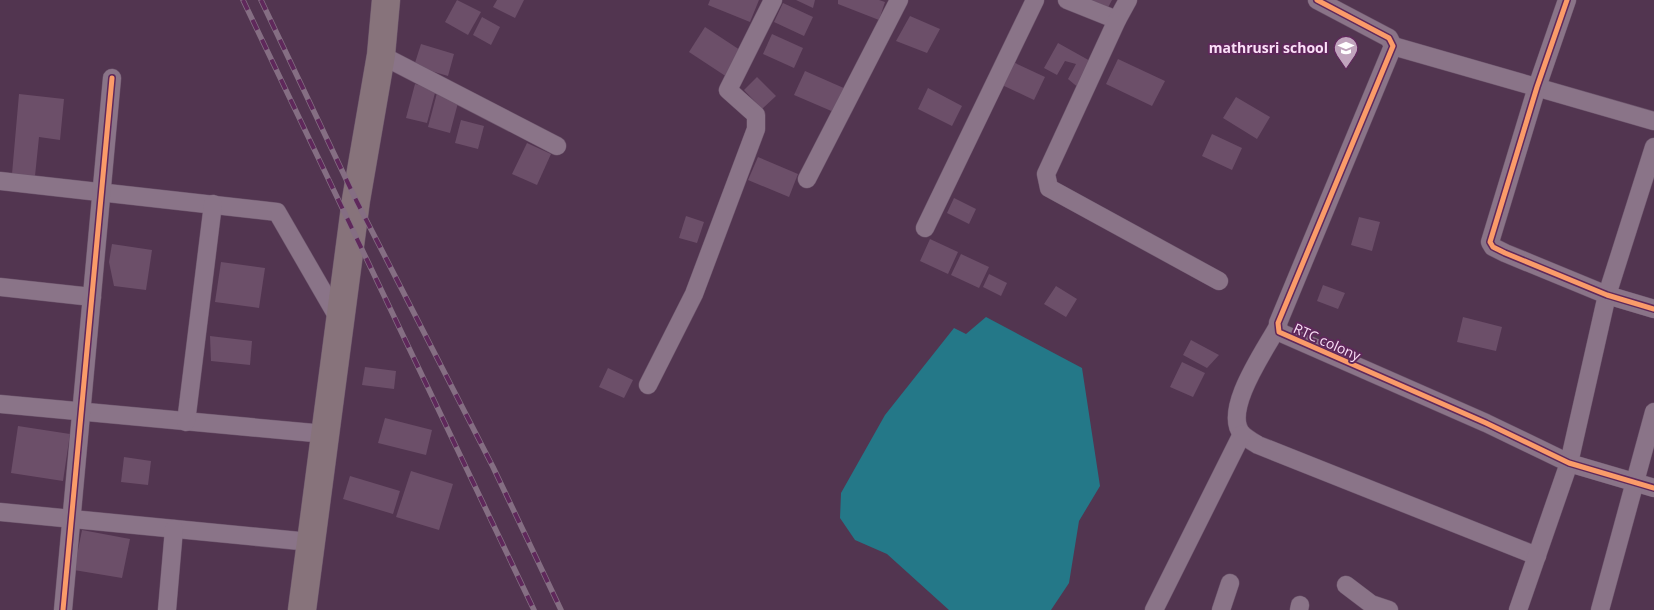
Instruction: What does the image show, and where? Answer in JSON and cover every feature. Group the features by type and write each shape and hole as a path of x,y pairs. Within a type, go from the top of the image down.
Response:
{"highway":[{"path":"302,610 356,200 381,55 386,0"}],"street":[{"path":"648,385 694,294 756,129 756,115 728,90 773,0"},
{"path":"807,179 899,0"},
{"path":"925,228 1035,0"},
{"path":"1067,0 1117,20"},
{"path":"1128,0 1046,174 1046,182 1049,188 1219,281"},
{"path":"1317,0 1389,38 1393,46 1654,121"},
{"path":"1567,0 1537,87 1490,242 1493,248 1607,295 1654,309"},
{"name":"RTC colony","path":"1393,46 1277,328 1282,334 1486,422 1569,463 1654,488"},
{"path":"381,55 557,146"},
{"path":"63,610 112,78"},
{"path":"1518,610 1569,463 1607,295 1654,147"},
{"path":"0,181 277,212 340,322"},
{"path":"186,422 213,204"},
{"path":"0,287 92,297"},
{"path":"1277,328 1240,394 1237,423 1242,434 1258,445 1537,556"},
{"path":"0,404 325,434"},
{"path":"1600,610 1654,412"},
{"path":"1154,610 1242,434"},
{"path":"0,512 310,542"},
{"path":"167,610 174,529"},
{"path":"1221,610 1230,583"},
{"path":"1346,584 1370,607 1389,610"}],"water":[{"path":"986,317 1082,368 1100,486 1079,521 1069,583 1051,610 949,610 887,554 855,540 840,518 841,493 885,415 954,328 966,334"}],"building":[{"path":"457,0 481,12 468,35 445,22"},
{"path":"497,0 524,0 515,18 493,7"},
{"path":"710,0 759,0 750,22 708,5"},
{"path":"796,0 815,0 813,8"},
{"path":"838,0 879,0 885,2 879,20 838,4"},
{"path":"1081,0 1112,0 1105,13"},
{"path":"783,3 813,17 804,36 774,22"},
{"path":"910,16 940,29 927,53 896,41"},
{"path":"482,17 500,27 491,45 473,35"},
{"path":"705,27 743,52 727,77 689,52"},
{"path":"772,34 803,48 794,68 763,54"},
{"path":"1058,43 1092,62 1080,89 1068,79 1076,64 1065,61 1057,75 1044,68"},
{"path":"421,44 454,54 448,76 414,66"},
{"path":"1118,59 1165,81 1152,106 1106,84"},
{"path":"1013,62 1045,77 1034,100 1002,85"},
{"path":"805,71 846,89 836,113 794,95"},
{"path":"757,77 776,96 762,109 744,90"},
{"path":"415,84 436,89 427,123 406,118"},
{"path":"928,88 962,106 952,126 918,109"},
{"path":"437,93 459,99 450,133 428,127"},
{"path":"19,94 64,99 60,140 39,137 35,176 12,174"},
{"path":"1236,97 1270,117 1257,139 1223,118"},
{"path":"461,120 484,126 478,149 455,143"},
{"path":"1212,134 1242,148 1232,170 1202,156"},
{"path":"527,143 551,154 537,185 512,174"},
{"path":"758,157 798,174 789,197 748,180"},
{"path":"954,198 976,209 969,224 947,213"},
{"path":"686,216 704,222 697,243 679,238"},
{"path":"1359,217 1380,222 1372,251 1351,245"},
{"path":"930,239 958,252 948,274 920,261"},
{"path":"112,244 152,250 146,290 114,286 109,262"},
{"path":"961,254 989,267 979,288 951,275"},
{"path":"221,262 265,268 259,308 215,302"},
{"path":"989,274 1007,283 1001,296 983,287"},
{"path":"1323,285 1345,293 1338,309 1317,301"},
{"path":"1056,286 1077,299 1066,317 1044,304"},
{"path":"1463,317 1502,327 1496,351 1457,342"},
{"path":"210,336 252,341 250,365 211,361"},
{"path":"1191,340 1219,355 1207,368 1183,355"},
{"path":"1182,362 1205,373 1193,397 1170,387"},
{"path":"365,367 396,371 394,389 362,385"},
{"path":"608,368 633,380 624,398 599,387"},
{"path":"385,418 432,430 426,455 378,443"},
{"path":"18,426 70,434 63,481 11,473"},
{"path":"124,457 151,461 148,485 121,482"},
{"path":"411,471 453,484 439,530 396,517"},
{"path":"350,476 400,491 393,514 343,499"},
{"path":"82,530 130,539 122,578 74,570"}],"railway":[{"path":"243,0 534,610"},
{"path":"261,0 356,200 493,467 561,610"}],"cycle path":[{"path":"1317,0 1389,38 1393,46 1278,323 1279,332 1486,423 1569,463 1654,488"},
{"path":"1567,0 1537,87 1490,242 1493,247 1505,253 1607,295 1654,309"},
{"path":"63,610 112,78"}],"place":[{"name":"mathrusri school","path":"1346,69"}]}
